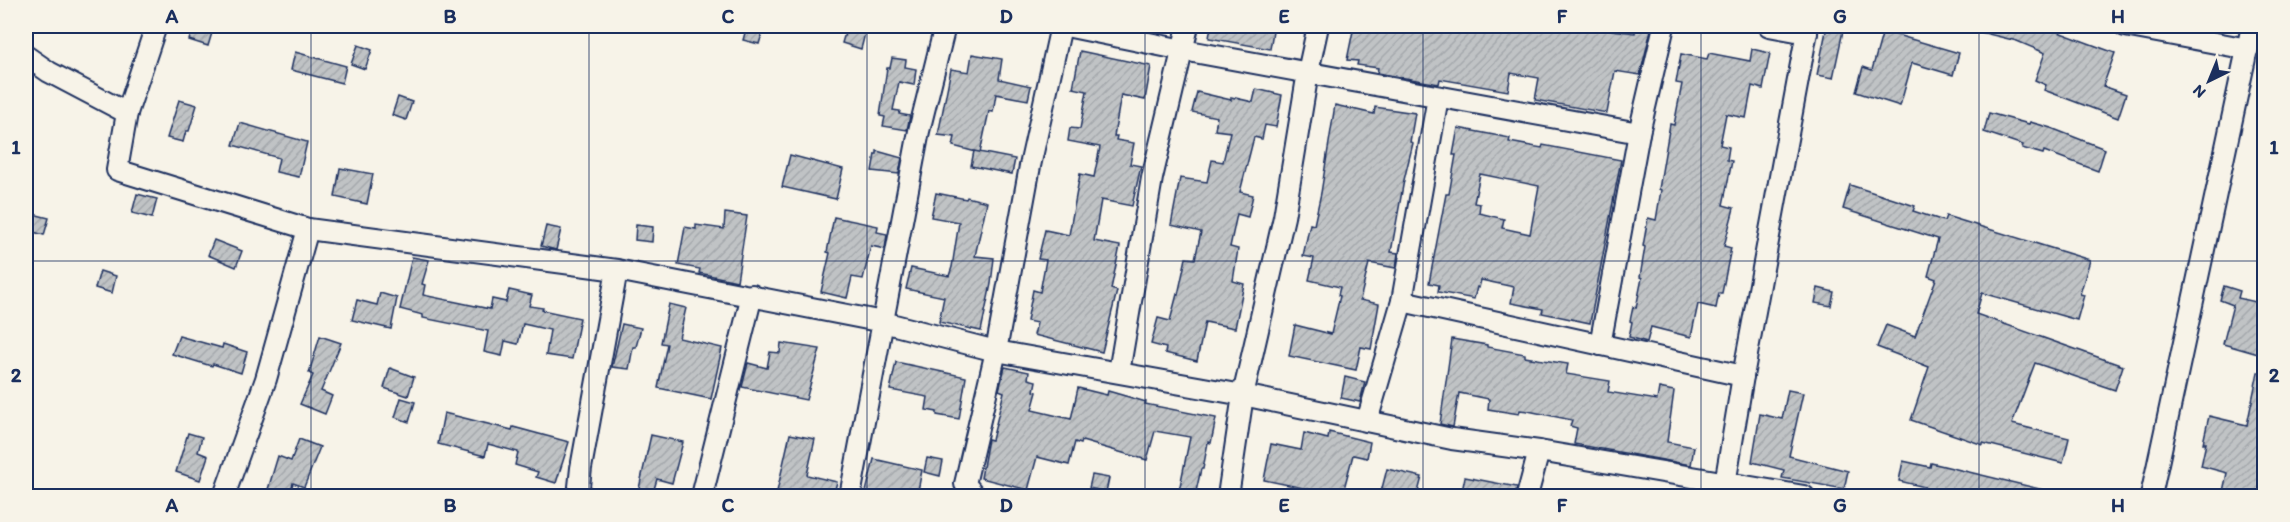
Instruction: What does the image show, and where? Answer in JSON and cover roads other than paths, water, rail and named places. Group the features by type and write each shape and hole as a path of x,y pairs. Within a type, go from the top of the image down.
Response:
{"street":[{"path":"156,26 127,113 117,170 308,229 617,270 883,322 996,351 1243,395 1452,439 1539,451 1724,490 1804,496"},
{"path":"850,496 919,130 945,26"},
{"path":"975,496 965,484 996,351 1030,166 1061,26"},
{"path":"1066,26 1183,50 1639,133"},
{"path":"1119,372 1152,178 1188,26"},
{"path":"1227,496 1243,395 1284,217 1318,26"},
{"path":"1600,345 1639,133 1664,26"},
{"path":"1724,490 1807,29 1769,26"},
{"path":"2125,26 2247,48"},
{"path":"2151,496 2252,26"},
{"path":"26,56 49,72 127,113"},
{"path":"1367,421 1402,302 1438,97"},
{"path":"224,496 266,379 308,229"},
{"path":"578,496 617,270"},
{"path":"702,496 752,295"},
{"path":"1402,302 1743,376"},
{"path":"1527,496 1539,451"}]}
